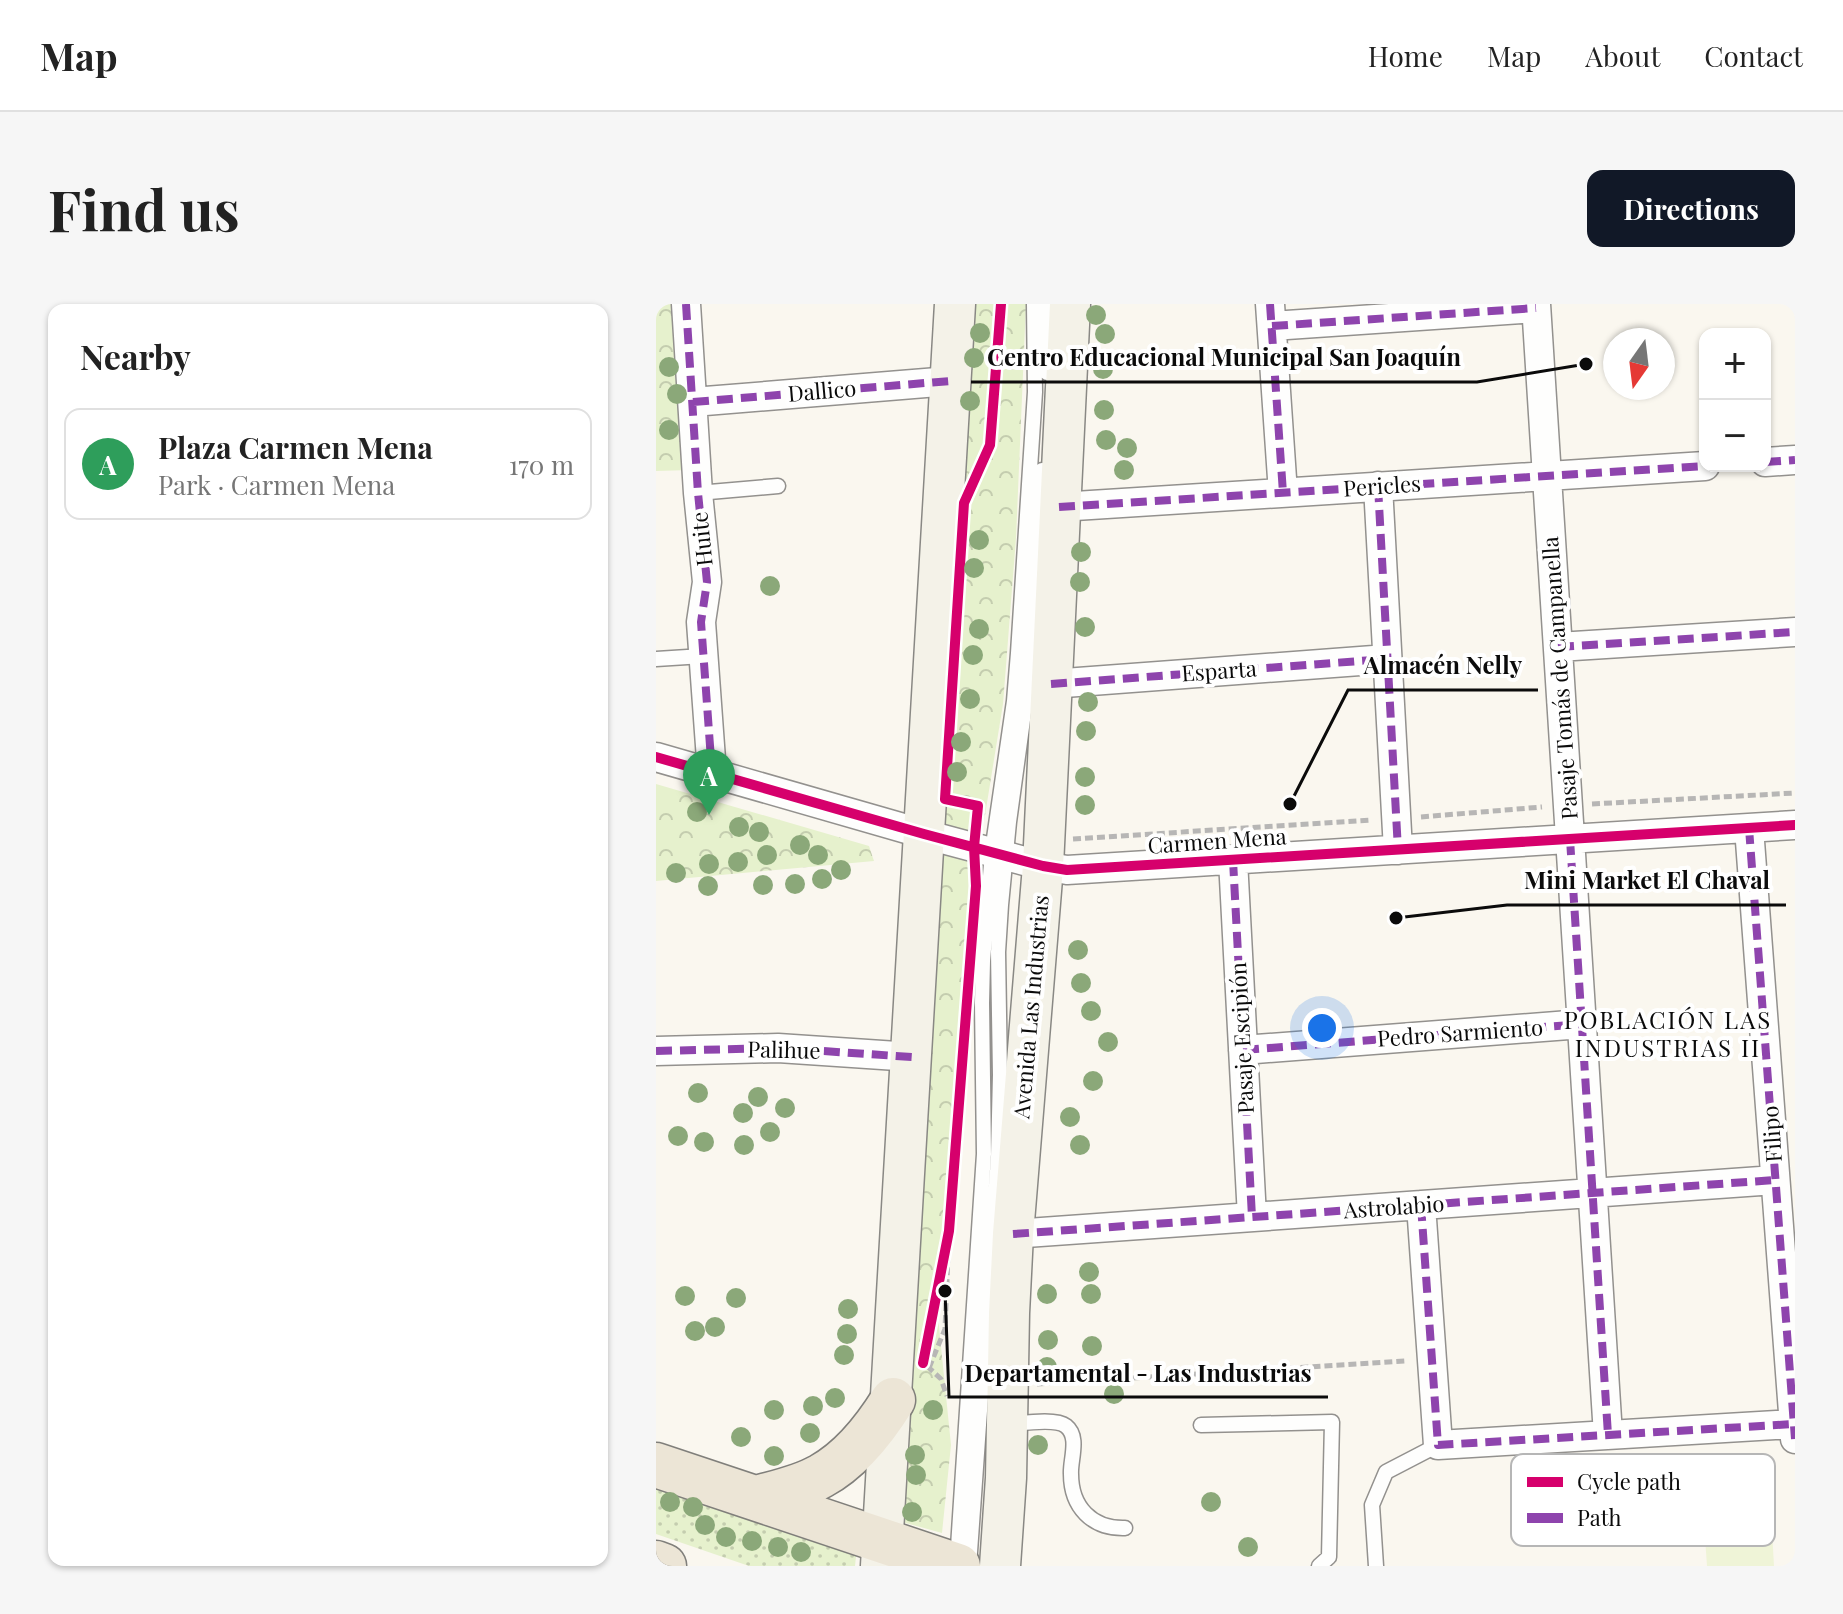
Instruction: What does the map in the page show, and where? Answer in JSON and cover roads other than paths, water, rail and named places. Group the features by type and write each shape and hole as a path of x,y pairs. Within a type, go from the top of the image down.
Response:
{"main road":[{"path":"882,1553 955,304"},
{"name":"Avenida Las Industrias","path":"1000,1566 1006,1478 1013,1234 1043,866 1070,304"},
{"path":"757,1498 822,1476 868,1436 893,1400"},
{"path":"656,1465 757,1498 882,1553 957,1566"},
{"path":"656,1563 664,1566"}],"street":[{"name":"Huite","path":"686,304 707,582 701,622 712,773"},
{"path":"1283,493 1271,315 1536,306"},
{"name":"Pasaje Tomás de Campanella","path":"1536,306 1608,1435"},
{"name":"Dallico","path":"693,402 950,381"},
{"path":"1771,462 1795,460"},
{"name":"Pericles","path":"1059,507 1699,466"},
{"path":"1378,486 1398,850"},
{"path":"1558,647 1795,632"},
{"name":"Esparta","path":"1051,684 1387,659"},
{"name":"Carmen Mena","path":"656,757 1043,866 1081,870 1795,825"},
{"name":"Filipo","path":"1749,828 1775,1180 1789,1266 1794,1432"},
{"name":"Pasaje Escipión","path":"1233,860 1252,1217"},
{"name":"Pedro Sarmiento","path":"1243,1050 1582,1024"},
{"name":"Palihue","path":"656,1051 778,1048 912,1057"},
{"name":"Astrolabio","path":"1013,1234 1775,1180"},
{"path":"1421,1205 1438,1445 1608,1435 1794,1432"}],"lane":[{"path":"957,1566 984,1154 982,1003 1019,641 1035,392 1034,304"},
{"path":"969,1566 998,1157 998,854 1032,642 1047,402 1046,304"},
{"path":"698,493 778,486"},
{"path":"656,659 703,656"},
{"path":"1007,1405 1066,1426 1072,1436 1071,1474 1075,1497 1089,1518 1097,1523 1125,1528"},
{"path":"1201,1425 1332,1422 1329,1557 1319,1566"},
{"path":"1376,1566 1372,1505 1386,1472 1438,1445"}],"place":[{"name":"Centro Educacional Municipal San Joaquín","path":"1586,364"},
{"name":"Almacén Nelly","path":"1290,804"},
{"name":"Plaza Carmen Mena","path":"709,815"},
{"name":"Mini Market El Chaval","path":"1396,918"},
{"name":"Departamental - Las Industrias","path":"945,1291"}],"district":[{"name":"POBLACIÓN LAS INDUSTRIAS II","path":"1668,1035"}]}
